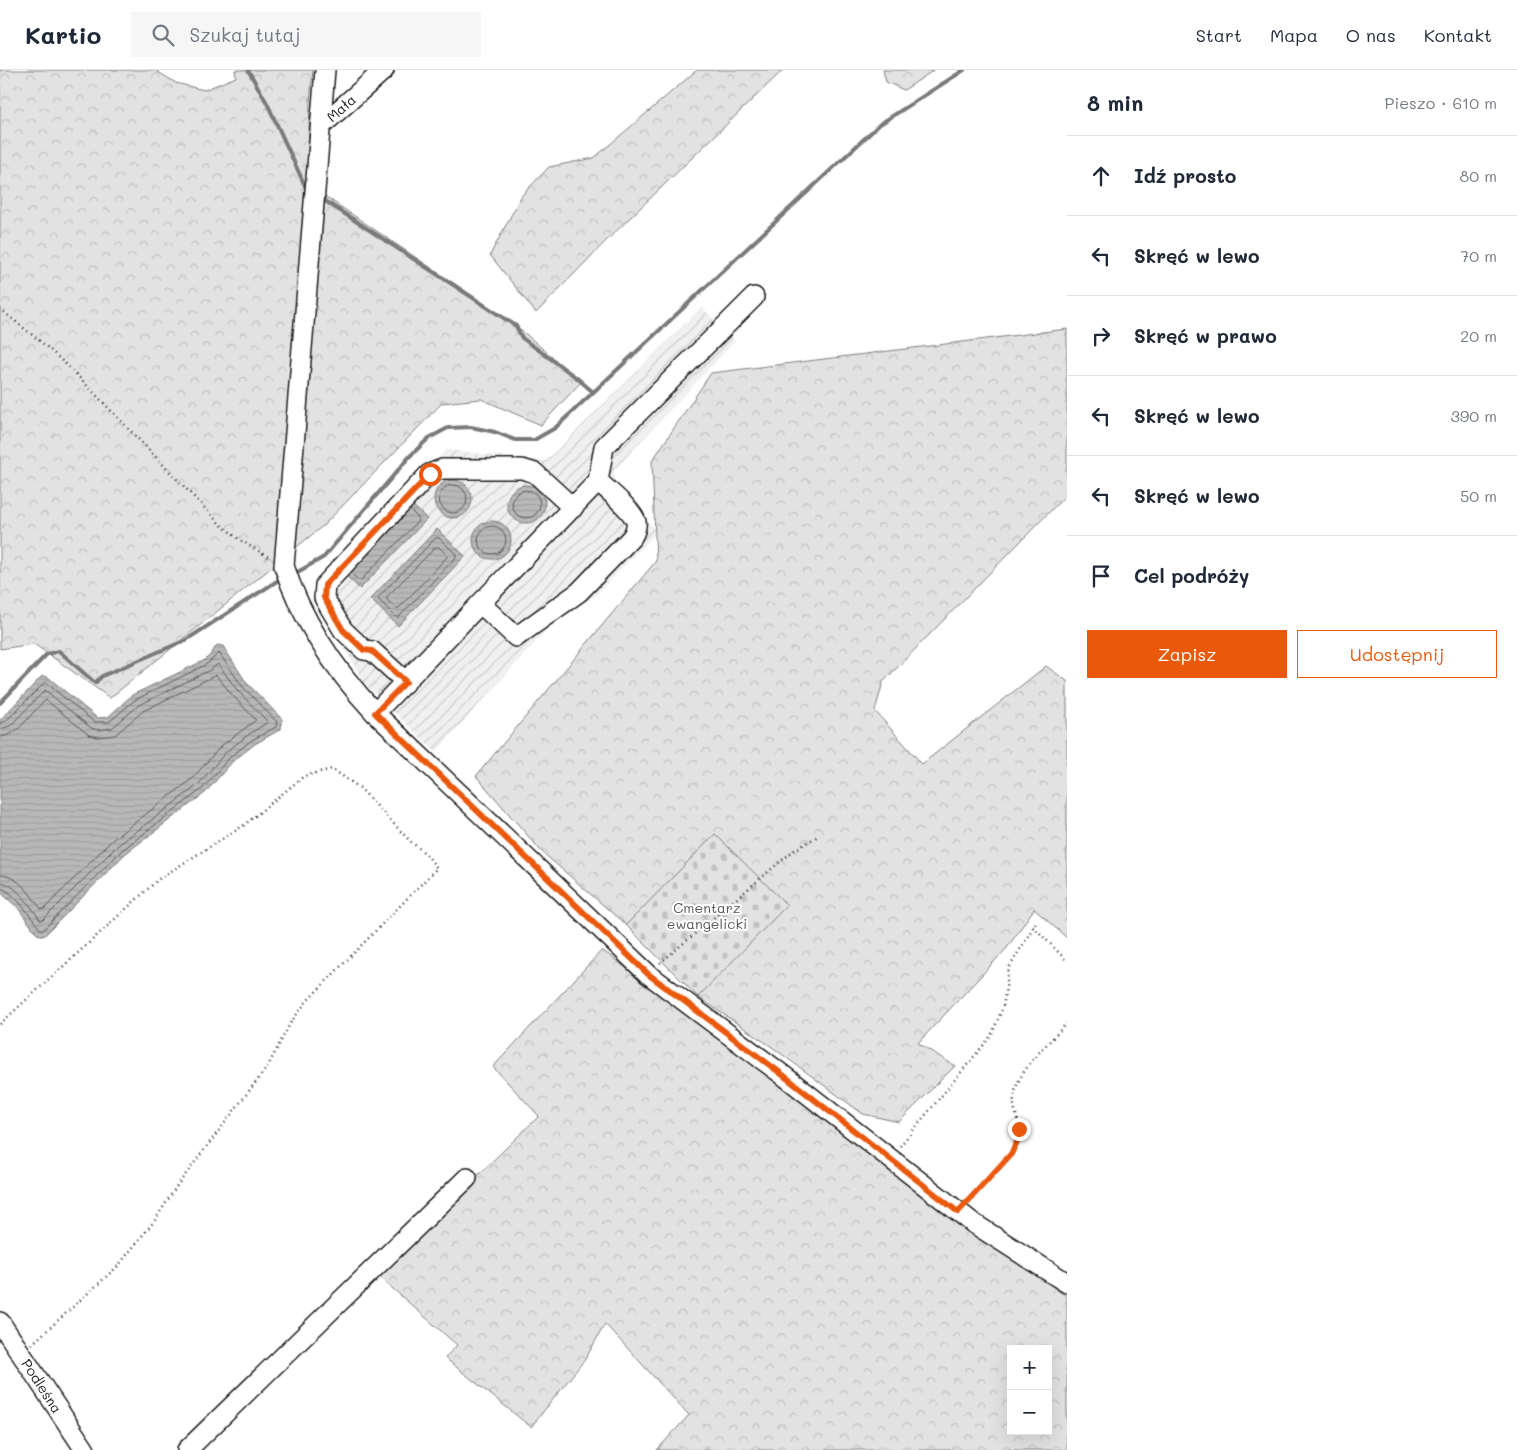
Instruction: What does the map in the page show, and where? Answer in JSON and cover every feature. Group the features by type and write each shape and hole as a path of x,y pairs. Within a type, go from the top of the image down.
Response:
{"street":[{"path":"325,70 284,566 297,602 317,637 359,695 375,713 648,974 783,1075 958,1212 1067,1283"},
{"name":"Mała","path":"321,126 384,70"},
{"path":"375,713 598,481 604,447 754,297"},
{"path":"406,682 372,651 364,650 343,630 324,598 324,592 325,585 430,474 442,469 522,469 535,473 573,508"},
{"path":"481,604 516,637 579,592 626,544 636,529 636,522 632,514 598,481"},
{"path":"186,1450 467,1178"},
{"name":"Podleśna","path":"0,1322 85,1450"}],"path":[{"path":"0,309 46,346 74,372 220,524 240,540 284,566"},
{"path":"0,1024 160,878 243,826 304,776 332,768 360,788 438,868 307,1000 291,1022 268,1066 176,1187 155,1220 118,1266 21,1354"},
{"path":"648,974 793,851 818,836"},
{"path":"889,1159 991,1036 1003,1007 1008,968 1036,921"},
{"path":"1033,926 1067,960"},
{"path":"958,1212 1011,1154 1018,1140 1019,1129 1013,1099 1016,1087 1021,1076 1067,1023"}],"shaded area":[{"path":"702,307 735,341 614,470 616,492 658,531 596,595 548,628 436,752 394,712 393,705 382,694 377,695 364,683 316,597 322,582 446,450 546,461"}],"green space":[{"path":"0,70 155,70 176,83 204,90 236,77 235,70 313,70 307,184 513,323 581,382 541,425 481,399 442,403 324,525 110,698 34,644 0,649"},
{"path":"697,70 783,70 607,240 536,313 490,255 522,195 549,167 594,158"},
{"path":"883,70 934,70 904,90 886,82"},
{"path":"1067,329 1067,494 883,682 875,711 922,764 1046,666 1067,681 1067,938 1034,909 1007,948 918,1043 955,1066 899,1122 863,1114 772,1047 698,997 626,925 542,852 476,776 656,561 652,461 711,373"},
{"name":"Cmentarz ewangelicki","path":"715,834 787,905 698,997 626,925"},
{"path":"602,950 1067,1297 1067,1450 657,1450 689,1415 605,1324 586,1358 531,1427 445,1358 457,1345 376,1274 539,1116 493,1067"}],"water":[{"path":"453,480 460,481 466,486 471,492 471,506 466,512 460,517 453,518 446,517 440,512 435,506 434,499 435,492 440,486 446,481"},
{"path":"526,485 539,491 545,504 539,517 526,523 513,517 507,504 513,491"},
{"path":"408,501 427,519 360,589 341,571"},
{"path":"492,521 499,522 505,527 510,533 510,547 505,553 499,558 492,559 485,558 479,553 474,547 473,540 474,533 479,527 485,522"},
{"path":"437,529 465,556 398,626 370,599"},
{"path":"217,645 223,646 246,682 282,719 281,729 255,744 233,761 205,793 125,854 44,936 37,934 17,907 0,892 0,720 42,676 48,677 97,718 108,717 132,695 205,660"}],"waterway":[{"path":"248,70 267,103 306,188"},
{"path":"294,574 324,557 410,456 429,438 448,428 471,427 495,432 515,440 534,440 555,428 880,124 964,70"},
{"path":"322,199 516,326 522,338 593,392"},
{"path":"0,703 47,654 59,651 95,683 102,676 186,640 277,581"}],"route":[{"path":"430,474 325,585 324,598 343,630 364,650 372,651 406,682 375,713 648,974 783,1075 958,1212 1011,1154 1018,1140 1019,1129"}]}
